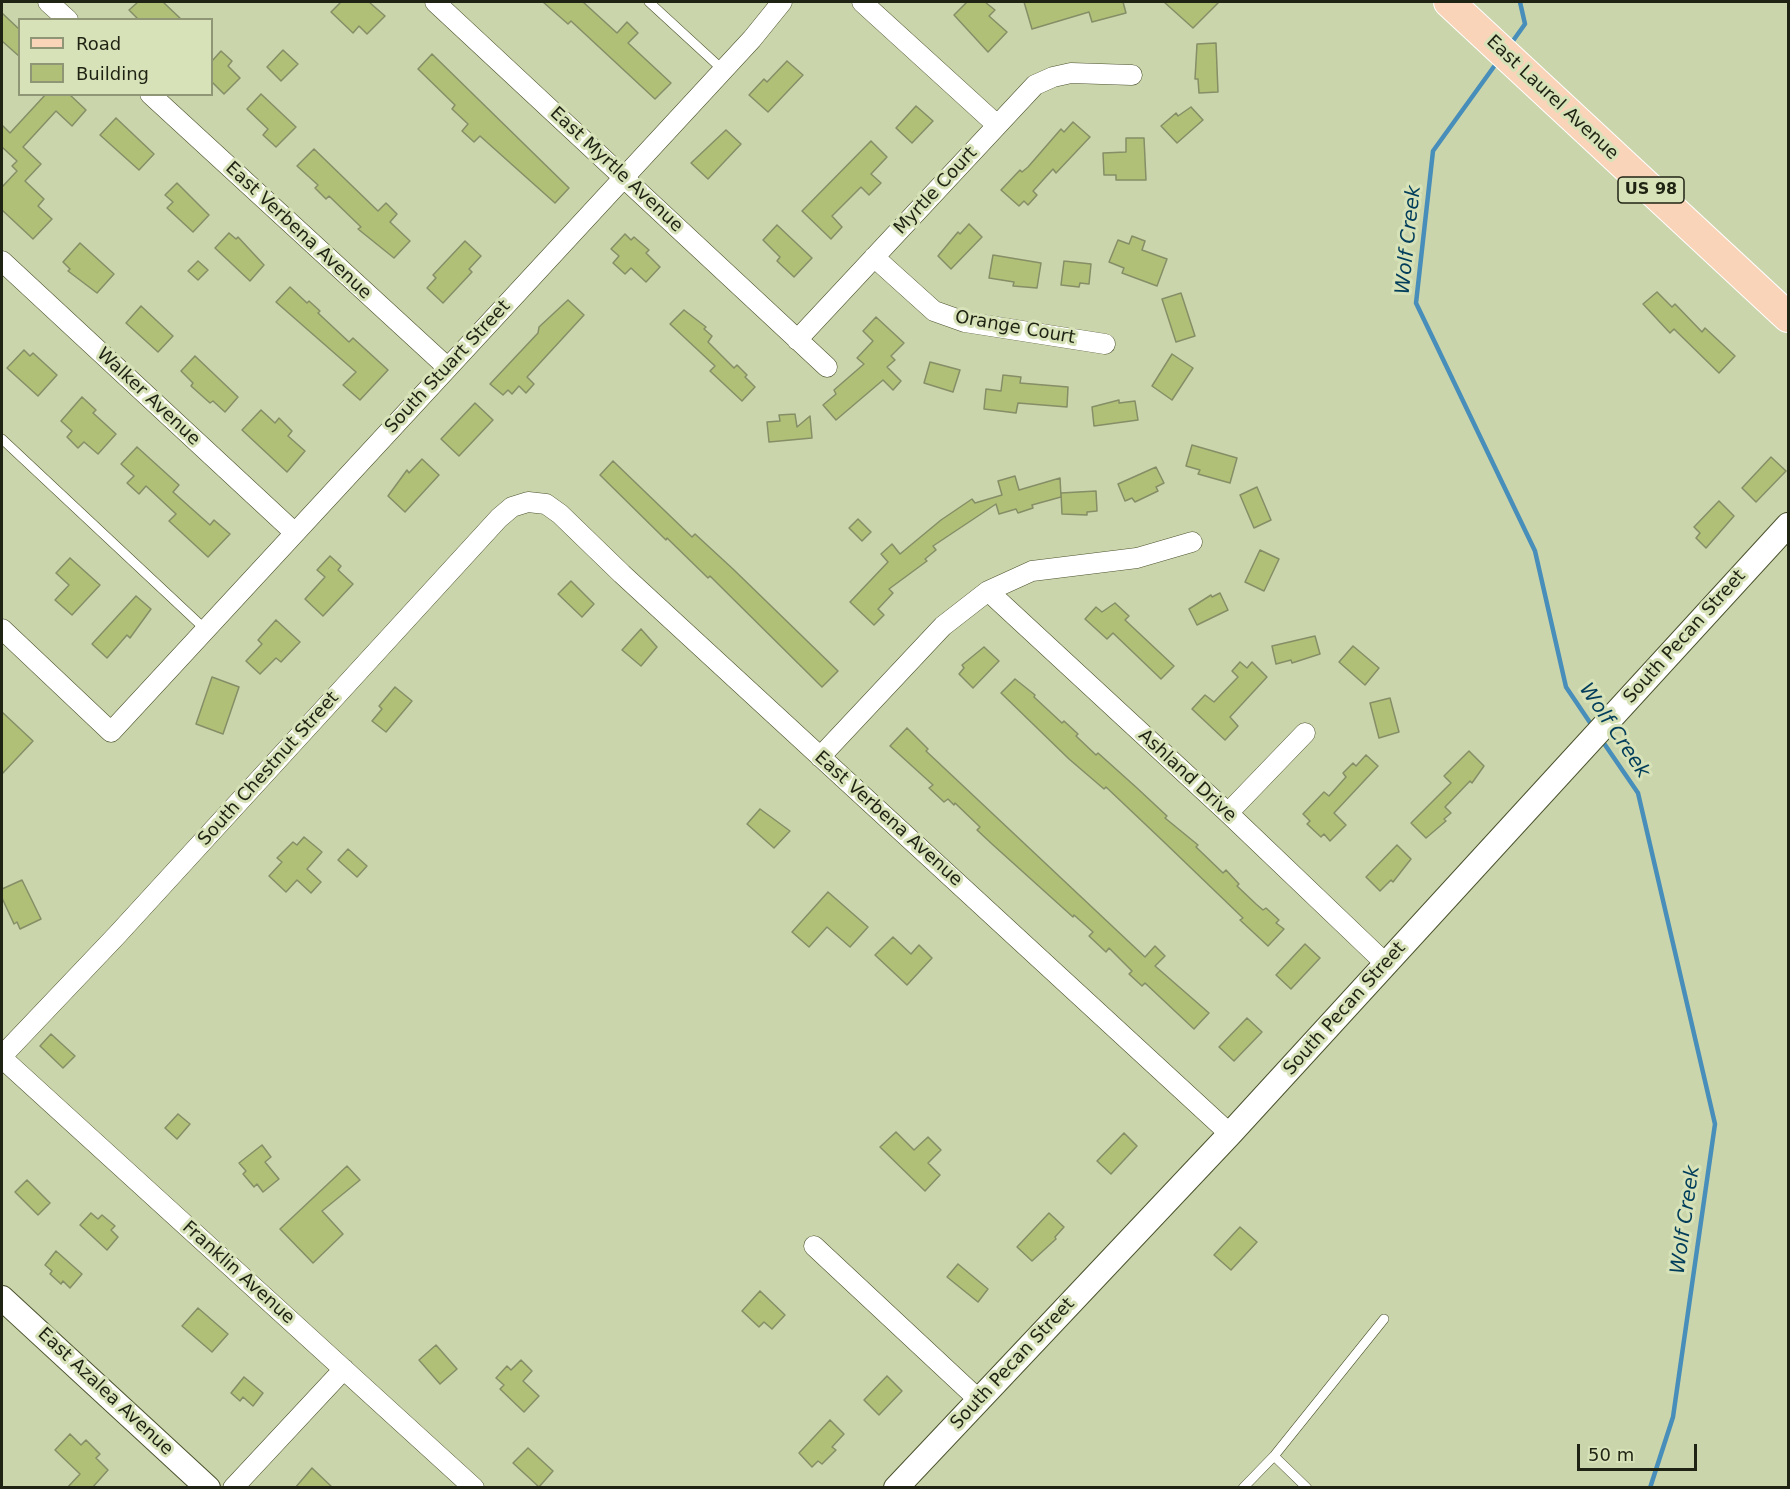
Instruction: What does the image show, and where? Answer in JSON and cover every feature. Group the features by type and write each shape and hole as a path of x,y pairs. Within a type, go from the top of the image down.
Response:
{"main road":[{"name":"East Laurel Avenue","path":"1449,2 1788,317"}],"street":[{"path":"48,2 66,18"},
{"name":"East Myrtle Avenue","path":"435,2 797,340"},
{"name":"South Stuart Street","path":"2,629 111,732 447,367 625,178 752,39 782,2"},
{"path":"862,2 997,125"},
{"name":"Myrtle Court","path":"797,340 1035,85 1053,77 1090,72 1132,75"},
{"name":"East Verbena Avenue","path":"152,96 447,367"},
{"name":"Orange Court","path":"874,257 934,311 965,322 1106,344"},
{"name":"Walker Avenue","path":"2,261 295,533"},
{"path":"797,340 827,367"},
{"name":"South Chestnut Street","path":"2,1057 499,519 512,507 528,502 546,504"},
{"name":"East Verbena Avenue","path":"546,504 560,514 1230,1134"},
{"name":"South Pecan Street","path":"896,1488 1230,1134 1788,525"},
{"path":"820,757 943,626 988,591 1041,569 1137,558 1192,542"},
{"name":"Ashland Drive","path":"988,591 1228,813 1385,963"},
{"path":"1228,813 1305,733"},
{"name":"Franklin Avenue","path":"2,1057 474,1488"},
{"path":"814,1246 979,1400"},
{"name":"East Azalea Avenue","path":"2,1298 208,1488"},
{"path":"233,1488 344,1368"}],"lane":[{"path":"649,2 723,70"},
{"path":"2,439 206,630"},
{"path":"1243,1488 1274,1456 1384,1319"},
{"path":"1274,1456 1306,1488"}],"building":[{"path":"138,2 163,2 180,18 137,18 129,10"},
{"path":"341,2 369,2 385,16 367,34 359,26 353,33 331,12"},
{"path":"543,2 583,2 617,33 627,22 638,33 628,43 671,83 655,99 571,21 568,24"},
{"path":"967,2 985,2 995,10 989,16 1007,32 988,52 954,15"},
{"path":"1024,2 1123,2 1126,13 1092,22 1089,12 1032,29"},
{"path":"1164,2 1219,2 1193,28"},
{"path":"2,13 18,28 18,55 2,41"},
{"path":"1216,43 1218,92 1199,93 1198,79 1195,79 1197,44"},
{"path":"283,50 298,64 281,81 267,67"},
{"path":"221,51 232,61 228,66 240,78 224,94 213,83 213,60"},
{"path":"432,54 569,188 555,203 480,136 474,142 462,131 468,124 452,109 455,105 418,69"},
{"path":"787,61 803,75 768,112 749,95 764,79 767,82"},
{"path":"261,94 296,127 276,147 263,135 268,129 247,109"},
{"path":"44,96 71,96 86,110 72,126 56,111 23,147 41,164 25,181 44,199 38,206 52,219 33,239 2,210 2,187 17,171 12,166 17,161 2,147 2,125 10,133"},
{"path":"916,106 933,121 912,143 896,128"},
{"path":"1191,107 1203,120 1177,143 1161,126 1176,113 1178,116"},
{"path":"116,118 154,154 139,170 100,135"},
{"path":"1073,122 1090,137 1056,173 1053,169 1033,191 1037,195 1028,205 1024,201 1019,206 1001,190 1020,170 1022,172 1028,167 1061,129 1064,132"},
{"path":"726,130 741,144 708,179 691,163"},
{"path":"1126,138 1144,138 1146,180 1116,180 1116,175 1104,175 1103,153 1126,152"},
{"path":"871,141 887,157 871,174 881,183 869,195 861,187 832,216 842,227 831,239 802,211"},
{"path":"314,149 378,211 386,203 397,214 390,222 410,241 394,258 358,229 361,227 329,196 326,199 315,188 318,185 297,166"},
{"path":"177,183 209,215 193,232 167,208 173,202 165,195"},
{"path":"969,224 982,237 951,269 938,256 958,232 960,234"},
{"path":"777,225 812,258 794,277 777,261 780,257 763,240"},
{"path":"229,233 236,239 238,237 264,265 250,281 215,248"},
{"path":"625,234 631,240 634,237 649,250 646,253 660,267 646,282 631,268 625,274 613,263 619,256 611,249"},
{"path":"1132,236 1145,241 1142,250 1167,259 1157,286 1122,273 1124,268 1109,262 1118,240 1129,244"},
{"path":"465,241 481,256 469,269 472,272 443,303 427,288 436,278 433,275"},
{"path":"80,243 114,274 97,293 68,271 70,269 63,262"},
{"path":"993,255 1041,263 1037,288 1013,286 1014,282 989,278"},
{"path":"198,261 208,270 198,280 188,271"},
{"path":"1064,261 1091,264 1089,284 1080,283 1079,287 1061,285"},
{"path":"290,287 307,303 309,301 320,311 318,313 349,342 353,338 388,370 360,400 343,385 356,372 276,302"},
{"path":"1657,292 1672,307 1675,304 1702,332 1705,328 1735,356 1719,373 1674,329 1670,333 1643,304"},
{"path":"1181,293 1195,336 1176,342 1162,299"},
{"path":"568,300 584,315 527,377 534,384 526,393 519,386 512,394 508,390 503,395 490,384 538,333 539,327"},
{"path":"141,306 173,336 158,352 126,323"},
{"path":"684,310 706,327 704,329 712,336 708,342 734,368 737,365 755,387 742,401 710,371 715,366 670,324"},
{"path":"876,317 904,343 891,356 895,360 887,367 901,381 893,390 883,380 836,420 823,405 836,394 834,390 864,364 857,358 873,341 863,331"},
{"path":"24,350 30,356 33,353 57,375 38,396 7,368"},
{"path":"1172,354 1193,368 1172,400 1152,386"},
{"path":"195,356 238,397 225,412 213,401 210,403 191,386 193,383 181,371"},
{"path":"930,362 960,370 953,392 924,383"},
{"path":"1003,375 1021,377 1020,383 1068,387 1067,407 1018,403 1016,413 984,409 986,389 1001,391"},
{"path":"82,397 96,410 93,413 116,434 98,454 84,442 78,448 67,437 72,431 61,421"},
{"path":"1119,400 1119,403 1135,401 1138,420 1094,426 1092,407"},
{"path":"475,403 493,420 459,456 441,439"},
{"path":"261,410 275,423 279,418 292,431 288,436 305,451 287,472 242,430"},
{"path":"795,414 797,427 810,416 812,438 769,442 767,422 780,421 779,415"},
{"path":"1192,445 1237,458 1230,483 1198,474 1200,470 1186,466"},
{"path":"137,447 179,485 173,492 210,525 214,520 230,534 208,557 169,521 176,514 146,486 139,494 127,483 134,476 121,464"},
{"path":"1771,457 1786,471 1756,502 1742,488"},
{"path":"422,459 439,475 405,512 388,496 407,470 409,473"},
{"path":"613,461 692,537 695,534 733,569 838,671 822,687 710,576 708,578 667,538 666,540 600,475"},
{"path":"1156,467 1164,483 1156,487 1158,491 1135,502 1132,498 1125,501 1118,484"},
{"path":"1015,476 1019,490 1060,478 1061,497 1032,505 1033,508 1018,513 1016,509 999,514 996,504 933,546 936,550 925,559 927,561 889,589 893,593 878,609 884,615 874,625 850,602 888,562 881,554 892,544 900,554 941,520 972,499 975,503 1002,495 998,481"},
{"path":"1257,487 1271,520 1254,528 1240,495"},
{"path":"1096,491 1097,511 1087,512 1087,515 1062,514 1061,493"},
{"path":"1719,501 1734,516 1706,548 1696,538 1700,533 1694,527"},
{"path":"858,519 871,532 862,541 849,528"},
{"path":"1260,550 1279,559 1264,591 1245,582"},
{"path":"330,556 341,566 338,570 353,584 323,616 305,599 325,577 317,570"},
{"path":"70,558 100,585 72,615 55,600 69,585 56,573"},
{"path":"571,581 594,604 582,617 558,594"},
{"path":"1220,593 1228,610 1197,625 1189,609 1211,595 1212,597"},
{"path":"136,596 151,609 130,638 127,635 107,658 92,644"},
{"path":"1115,603 1129,616 1125,620 1174,666 1161,679 1113,633 1107,639 1085,619 1096,607 1102,612"},
{"path":"276,620 300,642 281,662 276,658 260,674 246,661 262,644 258,640"},
{"path":"641,629 657,647 641,666 622,650"},
{"path":"1315,636 1320,654 1292,663 1291,660 1276,664 1272,646"},
{"path":"1353,646 1379,668 1365,685 1339,662"},
{"path":"984,647 999,661 973,688 959,674 964,668 962,665"},
{"path":"1240,662 1247,668 1252,662 1267,677 1230,717 1238,726 1225,740 1192,709 1205,695 1214,702 1238,677 1232,671"},
{"path":"212,677 239,687 223,734 196,724"},
{"path":"1015,679 1035,695 1034,697 1062,723 1064,721 1078,734 1076,736 1096,755 1098,753 1137,788 1167,816 1165,818 1198,845 1196,847 1223,873 1226,870 1239,884 1237,886 1256,904 1263,910 1266,908 1279,920 1276,923 1284,929 1268,946 1240,920 1243,918 1106,787 1104,789 1069,759 1001,693"},
{"path":"395,687 412,701 386,732 372,721 382,709 379,706"},
{"path":"1390,698 1399,732 1379,738 1370,703"},
{"path":"2,712 33,741 2,774"},
{"path":"907,728 928,749 926,751 1145,957 1155,946 1165,956 1155,966 1209,1013 1194,1029 1145,983 1142,986 1129,974 1132,971 1109,948 1106,952 1089,936 1093,932 1074,915 1073,917 977,830 980,827 955,803 954,805 948,799 944,802 929,788 933,785 890,746"},
{"path":"1469,751 1484,766 1472,783 1470,781 1445,807 1451,813 1444,819 1446,821 1426,838 1411,823 1451,783 1444,776"},
{"path":"1366,755 1378,766 1334,813 1346,825 1330,841 1324,834 1321,837 1307,824 1310,821 1303,814 1324,792 1329,796 1346,777 1343,773 1353,763 1356,766"},
{"path":"760,809 790,831 774,848 747,824"},
{"path":"304,837 322,852 307,869 321,882 311,893 297,880 286,892 269,876 282,862 277,858 293,842 297,845"},
{"path":"1397,845 1411,859 1393,882 1391,880 1380,891 1366,877"},
{"path":"348,849 367,866 357,877 338,860"},
{"path":"22,880 41,919 20,929 17,922 14,924 2,898 2,889"},
{"path":"828,892 868,927 850,947 827,927 809,947 792,932"},
{"path":"893,937 911,954 919,945 932,958 907,985 875,955"},
{"path":"1305,944 1320,958 1291,989 1276,975"},
{"path":"1247,1018 1262,1032 1234,1061 1219,1047"},
{"path":"51,1034 75,1056 63,1068 40,1046"},
{"path":"178,1114 190,1124 177,1139 165,1128"},
{"path":"896,1132 914,1150 928,1137 941,1150 928,1163 940,1175 925,1191 880,1147"},
{"path":"1124,1133 1137,1146 1111,1174 1097,1161"},
{"path":"262,1145 271,1157 265,1162 279,1179 263,1192 257,1184 254,1187 243,1174 246,1171 239,1163"},
{"path":"347,1166 360,1180 322,1211 343,1234 313,1263 280,1229"},
{"path":"27,1180 50,1203 38,1215 15,1192"},
{"path":"91,1213 98,1219 102,1215 115,1226 111,1230 118,1237 107,1250 80,1225"},
{"path":"1049,1213 1064,1227 1055,1237 1056,1239 1032,1261 1017,1247"},
{"path":"1240,1227 1257,1242 1231,1270 1214,1255"},
{"path":"56,1251 82,1274 70,1288 63,1281 61,1284 50,1274 52,1271 45,1265"},
{"path":"958,1264 988,1289 978,1302 947,1277"},
{"path":"760,1291 785,1315 772,1329 764,1322 759,1327 742,1311"},
{"path":"198,1308 228,1334 212,1352 182,1326"},
{"path":"436,1345 457,1369 440,1384 419,1360"},
{"path":"521,1360 532,1371 523,1381 539,1396 524,1412 500,1389 504,1385 496,1378 507,1366 511,1370"},
{"path":"887,1376 902,1391 879,1415 864,1400"},
{"path":"244,1377 263,1393 253,1406 243,1397 240,1401 231,1393"},
{"path":"830,1420 844,1434 832,1447 836,1450 822,1464 818,1461 812,1467 799,1453"},
{"path":"70,1434 81,1445 86,1440 100,1454 96,1458 108,1470 92,1488 67,1488 80,1474 55,1450"},
{"path":"528,1448 553,1471 539,1487 513,1463"},
{"path":"312,1468 333,1488 295,1488"}],"waterway":[{"name":"Wolf Creek","path":"1510,45 1525,24 1520,2"},
{"name":"Wolf Creek","path":"1498,61 1433,151 1416,303 1535,551 1566,687 1593,727"},
{"name":"Wolf Creek","path":"1601,739 1638,793 1715,1124 1673,1417 1650,1488"}]}
